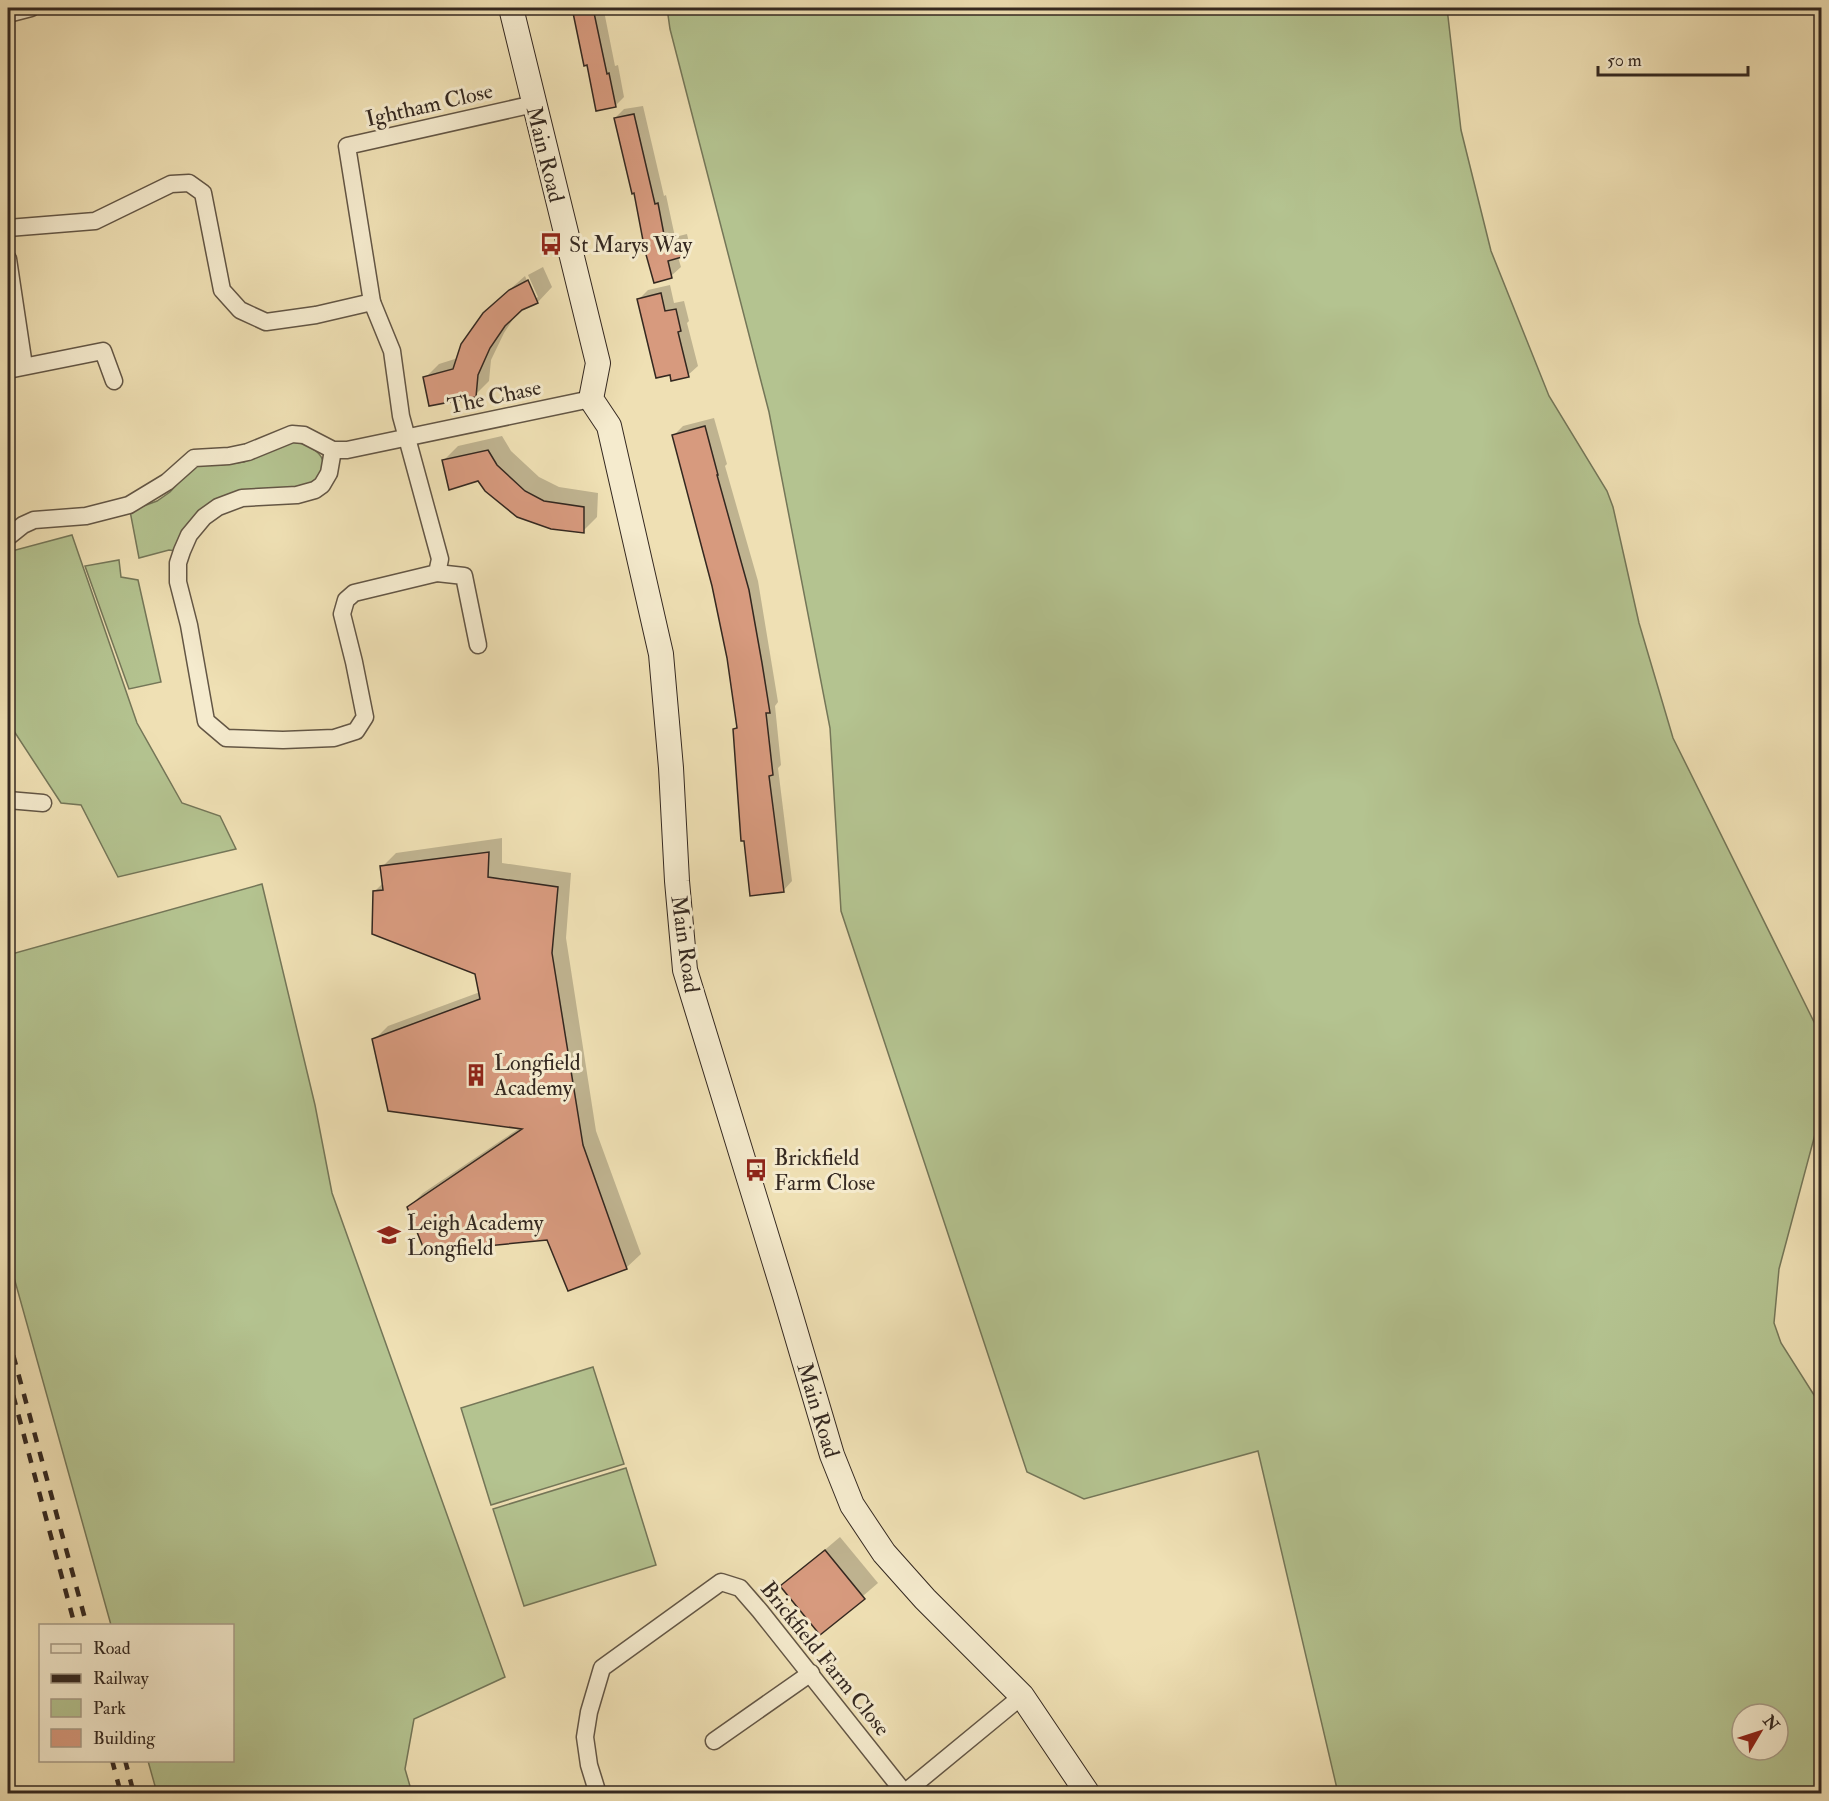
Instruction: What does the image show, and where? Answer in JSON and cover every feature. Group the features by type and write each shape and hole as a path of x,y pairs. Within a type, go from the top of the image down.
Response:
{"main road":[{"name":"Main Road","path":"511,8 598,363 591,399 609,426 661,654 685,970 832,1455 852,1505 884,1553 925,1599 1022,1696 1088,1794"}],"street":[{"path":"8,14 30,8"},
{"name":"Ightham Close","path":"372,302 347,146 534,104"},
{"path":"8,228 95,221 171,184 189,183 203,193 222,291 240,310 266,321 316,315 372,302 392,351 406,438 440,559 437,573"},
{"path":"8,259 24,366"},
{"path":"8,370 103,351 114,381"},
{"name":"The Chase","path":"333,450 353,449 591,399"},
{"path":"8,537 34,520 86,516 129,505 167,482 194,458 229,456 248,452 292,434 304,435 333,450 329,473 318,488 297,495 251,496 230,501 214,509 204,517 186,540 178,563 178,582 189,625 206,721 226,738 283,740 334,738 356,731 365,717 342,614 346,600 354,593 437,573 464,576 478,645"},
{"path":"8,800 43,803"},
{"name":"Brickfield Farm Close","path":"598,1794 589,1765 585,1737 602,1668 721,1582 740,1588 811,1673 903,1792"},
{"path":"714,1741 811,1673"},
{"path":"903,1792 1022,1696"}],"green space":[{"path":"667,8 1447,8 1461,130 1491,251 1549,396 1607,491 1613,507 1639,623 1673,738 1821,1036 1821,1112 1779,1269 1774,1323 1781,1343 1821,1406 1821,1793 1338,1793 1258,1451 1084,1499 1027,1472 841,911 830,728 769,412 670,29"},
{"path":"290,441 304,445 318,453 323,461 321,476 305,488 247,490 176,551 169,550 139,558 130,511 157,501 170,492 193,467 244,462"},
{"path":"72,535 137,723 182,803 220,816 236,849 118,877 81,805 61,803 8,722 8,552"},
{"path":"119,560 121,577 138,580 161,682 129,689 85,566"},
{"path":"262,884 315,1105 332,1193 505,1677 414,1719 405,1769 412,1793 157,1793 148,1762 234,1762 234,1624 111,1624 8,1256 8,955"},
{"path":"593,1367 624,1464 491,1505 461,1408"},
{"path":"626,1468 656,1565 524,1606 493,1509"}],"building":[{"path":"572,8 593,8 616,107 596,111"},
{"path":"634,114 655,204 658,203 666,245 678,242 682,257 668,261 672,278 654,283 614,118"},
{"path":"528,280 538,303 522,310 505,326 490,348 478,375 476,397 429,406 423,377 453,369 461,344 483,313 509,290"},
{"path":"661,293 665,311 676,309 681,331 678,332 689,377 671,381 670,375 656,378 637,299"},
{"path":"705,426 749,590 762,663 770,713 766,713 773,775 769,776 784,892 750,896 744,841 741,841 733,729 737,728 727,658 712,586 672,435"},
{"path":"488,450 497,465 525,491 544,501 584,507 584,533 551,529 517,517 485,491 478,481 449,490 442,460"},
{"name":"Longfield Academy","path":"489,852 488,877 558,887 552,953 583,1145 627,1269 568,1291 547,1240 425,1252 407,1207 522,1129 388,1111 372,1039 480,999 475,974 372,934 373,891 383,890 380,866"},
{"path":"825,1550 865,1599 820,1635 780,1586"}],"railway":[{"path":"8,1336 86,1624"},
{"path":"8,1376 74,1624"},
{"path":"113,1762 121,1794"},
{"path":"126,1762 134,1794"}],"place":[{"name":"St Marys Way","path":"551,244"},
{"name":"Longfield Academy","path":"476,1075"},
{"name":"Brickfield Farm Close","path":"756,1170"},
{"name":"Leigh Academy Longfield","path":"389,1235"}]}
